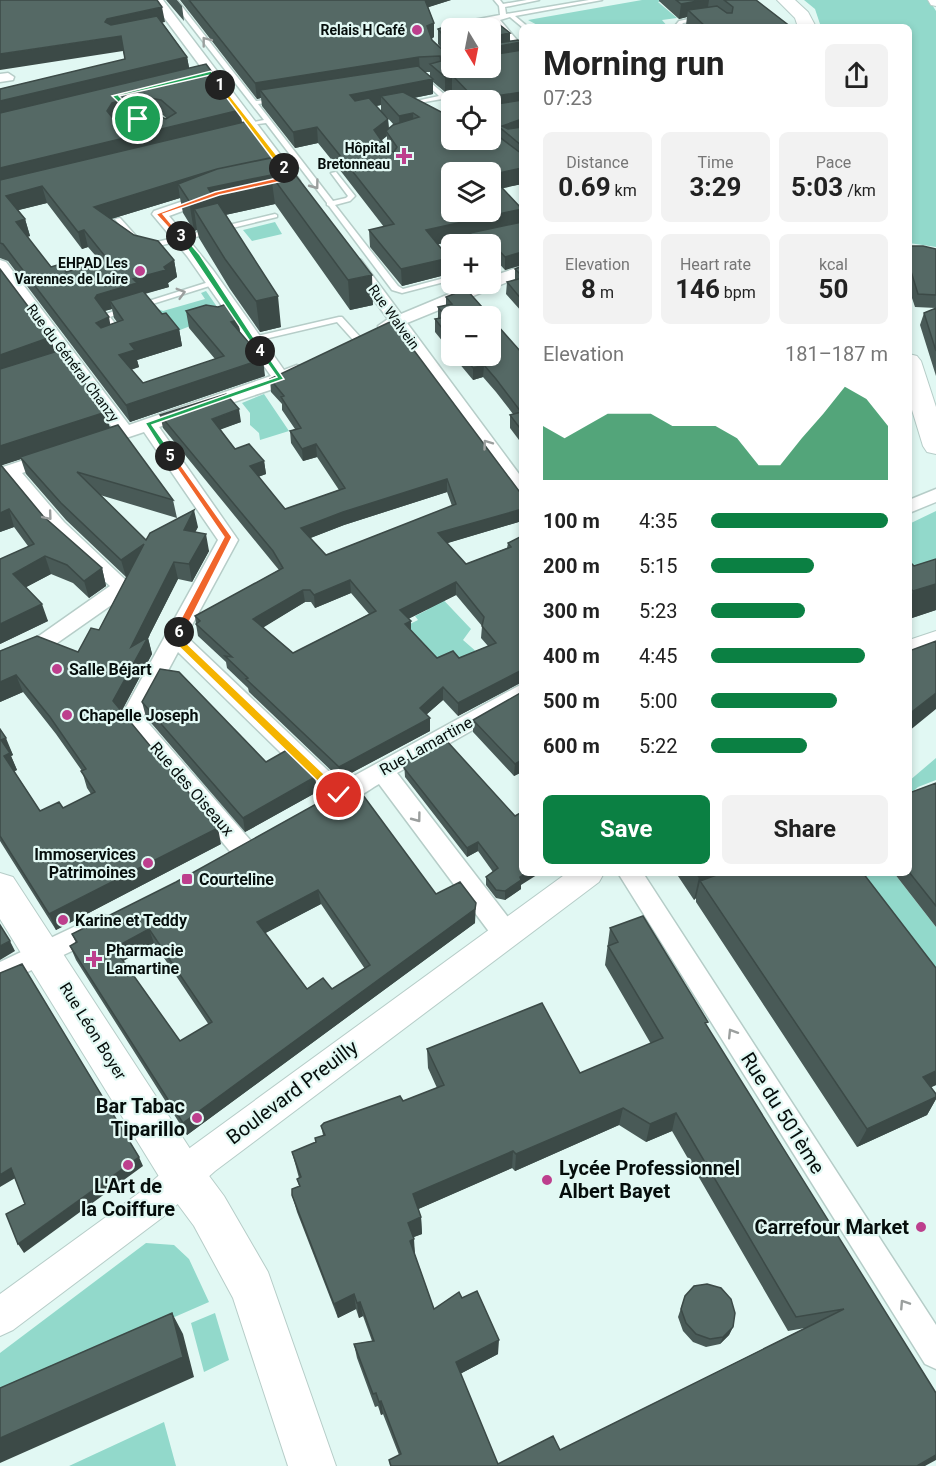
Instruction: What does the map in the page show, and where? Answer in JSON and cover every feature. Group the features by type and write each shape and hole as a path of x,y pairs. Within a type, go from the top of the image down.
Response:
{"main road":[{"path":"784,0 802,16 806,24"},
{"path":"912,370 936,446"},
{"name":"Rue Léon Boyer","path":"0,888 44,953 183,1176 209,1211 252,1288 312,1466"}],"street":[{"path":"157,0 207,74 254,126 304,195"},
{"path":"124,105 138,119"},
{"path":"130,138 119,127 121,124 138,119 159,118 169,129"},
{"path":"270,182 290,177"},
{"path":"227,191 159,214 181,237 215,283 252,340 282,378"},
{"name":"Rue Walvein","path":"345,249 519,487"},
{"name":"Rue du Général Chanzy","path":"0,266 125,432"},
{"path":"501,278 519,272"},
{"path":"339,350 398,320 461,294"},
{"path":"49,365 70,357"},
{"path":"0,661 43,643 123,587 57,527 5,473 282,378 310,364"},
{"name":"Rue des Oiseaux","path":"148,424 228,537 131,718 242,848"},
{"path":"912,506 936,495"},
{"path":"175,637 339,795"},
{"path":"912,649 936,640"},
{"name":"Rue Lamartine","path":"308,812 519,694"},
{"path":"382,771 506,933"},
{"name":"Boulevard Preuilly","path":"0,1317 133,1218 203,1159 585,876"},
{"name":"Rue du 501ème","path":"632,876 934,1346"},
{"path":"0,974 122,913"}],"lane":[{"path":"174,0 255,103 254,126 329,204 395,288 402,291 441,281"},
{"path":"497,0 502,6 503,15"},
{"path":"502,6 536,0"},
{"path":"487,18 599,0"},
{"path":"503,15 497,20 498,23 519,41"},
{"path":"511,15 522,24"},
{"path":"679,24 708,17"},
{"path":"514,38 519,46"},
{"path":"512,52 519,51"},
{"path":"428,75 420,76 441,95"},
{"path":"255,103 279,99"},
{"path":"402,105 441,99"},
{"path":"421,102 428,109"},
{"path":"329,204 348,200 352,196 334,173"},
{"path":"118,219 142,248 275,216"},
{"path":"113,339 121,336 105,316 215,283"},
{"path":"252,340 339,319 358,340"}],"green space":[{"path":"642,0 666,0 658,2 677,18 662,20 665,24 535,24 528,20"},
{"path":"804,0 929,0 936,11 936,247 912,243 912,24 820,24 815,9"},
{"path":"275,222 282,234 252,241 243,230"},
{"path":"206,291 222,314 172,333 153,307 163,311 205,299 201,293"},
{"path":"264,394 289,431 260,440 259,433 250,425 250,413 242,403"},
{"path":"936,511 936,586 912,594 912,523"},
{"path":"435,591 471,629 463,640 486,660 433,665 406,626 418,620 415,616 427,610"},
{"path":"936,758 936,780 918,787 912,792 912,778"},
{"path":"852,876 896,876 936,927 936,986"},
{"path":"146,1243 174,1245 189,1259 209,1302 0,1393 0,1353"},
{"path":"215,1313 229,1360 204,1372 191,1323"},
{"path":"164,1422 176,1466 69,1466"}],"building":[{"path":"0,0 157,0 162,7 107,19 105,22 111,25 157,16 187,57 0,101 0,89 125,59 121,36 0,54"},
{"path":"189,0 425,0 434,23 427,26 432,40 441,48 441,61 440,56 419,57 255,83"},
{"path":"676,0 703,0 681,4"},
{"path":"724,0 756,0 787,24 703,24 688,10 717,6 727,13 732,13 733,7"},
{"path":"501,26 510,33 501,35"},
{"path":"518,40 519,42 501,46 501,42"},
{"path":"519,50 519,92 501,95 501,90 466,90 455,78 501,78 501,53"},
{"path":"441,61 441,74 430,64"},
{"path":"206,64 240,110 0,168 0,113","holes":["138,96 161,100 176,113 166,119 144,110 127,112 136,123 126,128 120,127 107,111 112,103"]},
{"path":"418,66 433,79 350,95 355,101 369,98 388,119 374,130 388,150 394,152 397,147 386,131 393,125 419,117 413,113 399,116 381,96 403,92 441,112 441,150 501,150 501,138 519,152 519,169 501,173 501,162 441,162 441,222 463,222 426,230 441,248 441,260 401,269 369,230 394,224 317,127 293,132 260,90"},
{"path":"519,100 519,120 502,126 508,129 519,127 519,144 501,128 501,103"},
{"path":"248,121 274,157 217,169 94,207 134,235 158,241 174,260 164,267 166,270 133,279 137,283 97,295 95,298 109,317 96,323 101,328 123,320 110,301 143,291 162,314 166,313 179,329 130,344 135,350 119,355 143,383 224,356 186,311 206,305 218,307 227,304 238,320 231,322 263,359 126,405 0,243 0,180","holes":["42,186 78,232 84,230 108,260 66,272 61,264 51,267 16,222 25,219 6,196"]},
{"path":"281,156 372,275 348,280 271,175 208,188 213,196 189,201 178,184 217,169"},
{"path":"501,187 519,206 519,210 501,214"},
{"path":"218,203 278,296 256,301 225,259 194,209"},
{"path":"519,223 519,253 505,257 501,253 501,234 471,234"},
{"path":"912,246 936,249 936,295 918,294 912,275"},
{"path":"0,269 51,337 0,355"},
{"path":"519,279 519,296 507,282"},
{"path":"454,294 470,294 481,306 443,306 452,304 446,297"},
{"path":"936,308 936,351 924,313"},
{"path":"441,318 441,327 435,319"},
{"path":"392,321 519,491 519,510 438,533 466,564 511,547 508,543 519,538 519,672 458,703 443,687 420,708 430,718 339,767 246,679 248,678 225,656 232,657 196,624 200,621 195,616 283,568 273,551 160,415 226,394 239,409 212,419 235,449 249,444 264,461 250,466 285,509 345,488 316,444 302,449 290,431 301,428 281,397 284,396 270,379","holes":["447,479 456,504 326,555 301,528 343,512","350,580 376,611 293,653 253,619 303,590 310,590 314,595","456,582 484,617 482,626 496,643 459,658 453,651 437,658 405,624 411,621 400,610"]},
{"path":"501,329 519,350 519,409 485,366 501,366"},
{"path":"61,350 106,412 0,446 0,369"},
{"path":"519,413 519,427 510,415"},
{"path":"118,425 173,500 77,472 146,540 150,533 194,510 184,530 206,534 189,564 174,562 131,647 148,637 113,701 218,828 49,914 0,836 0,729 6,738 1,740 10,753 4,756 40,811 59,802 63,808 95,792 81,771 86,769 50,717 16,675 0,682 0,651 37,636 78,652 91,628 99,630 144,544 121,560 61,503 20,457"},
{"path":"0,464 43,516 102,568 84,581 67,565 45,556 13,574 42,604 0,624 0,559 34,544 9,509 0,513"},
{"path":"936,559 936,584 913,591 912,564 914,566"},
{"path":"936,641 936,693 912,712 912,650"},
{"path":"160,669 179,672 266,762 287,750 315,777 243,818 142,702"},
{"path":"519,694 519,762 515,764 473,720"},
{"path":"445,739 515,816 519,814 519,876 522,876 521,880 505,891 496,890 486,877 498,868 478,842 467,848 404,768 404,762"},
{"path":"354,783 436,894 460,882 476,903 475,909 183,1123 70,946 77,942 72,934 176,882","holes":["318,890 370,965 332,989 323,978 307,989 257,922","149,929 212,1022 180,1041 114,948"]},
{"path":"936,783 936,906 912,876 912,792"},
{"path":"714,876 865,876 936,968 936,1071 923,1077 936,1097 867,1129 700,881"},
{"path":"643,916 708,1022 705,1023 936,1393 936,1455 917,1466 391,1466 389,1460 401,1454 381,1401 379,1402 376,1393 373,1394 354,1344 374,1341 360,1302 357,1303 354,1294 334,1304 292,1195 292,1189 300,1186 297,1179 301,1177 292,1152 316,1142 315,1138 325,1135 321,1126 324,1123 400,1096 403,1101 444,1085 427,1049 542,1003 580,1073 663,1038 608,946 618,942 610,928","holes":["623,1108 650,1124 676,1113 796,1317 844,1309 560,1450 553,1436 498,1464 456,1362 499,1340 477,1291 462,1298 459,1292 434,1309 410,1241 414,1239 408,1223 421,1217 413,1194 513,1151 516,1154"]},
{"path":"0,925 10,941 0,946"},
{"path":"22,964 139,1157 18,1244 6,1214 25,1204 11,1168 0,1175 0,973"},
{"path":"707,1284 721,1288 731,1299 735,1313 733,1327 723,1337 710,1339 696,1334 686,1323 681,1309 685,1296 694,1286"},
{"path":"172,1313 183,1357 0,1438 0,1388"}],"place":[{"name":"Relais H Café","path":"417,30"},
{"name":"Hôpital Bretonneau","path":"404,156"},
{"name":"EHPAD Les Varennes de Loire","path":"140,271"},
{"name":"Salle Béjart","path":"57,669"},
{"name":"Chapelle Joseph","path":"67,715"},
{"name":"Immoservices Patrimoines","path":"148,863"},
{"name":"Courteline","path":"187,879"},
{"name":"Karine et Teddy","path":"63,920"},
{"name":"Pharmacie Lamartine","path":"94,959"},
{"name":"Bar Tabac Tiparillo","path":"197,1118"},
{"name":"L'Art de la Coiffure","path":"128,1165"},
{"name":"Lycée Professionnel Albert Bayet","path":"547,1180"},
{"name":"Carrefour Market","path":"921,1227"}],"route":[{"path":"138,119 115,96 211,73 290,177 217,194 159,214 196,255 252,340 282,378 148,424 228,537 187,619 175,637 209,667 339,795"}]}
